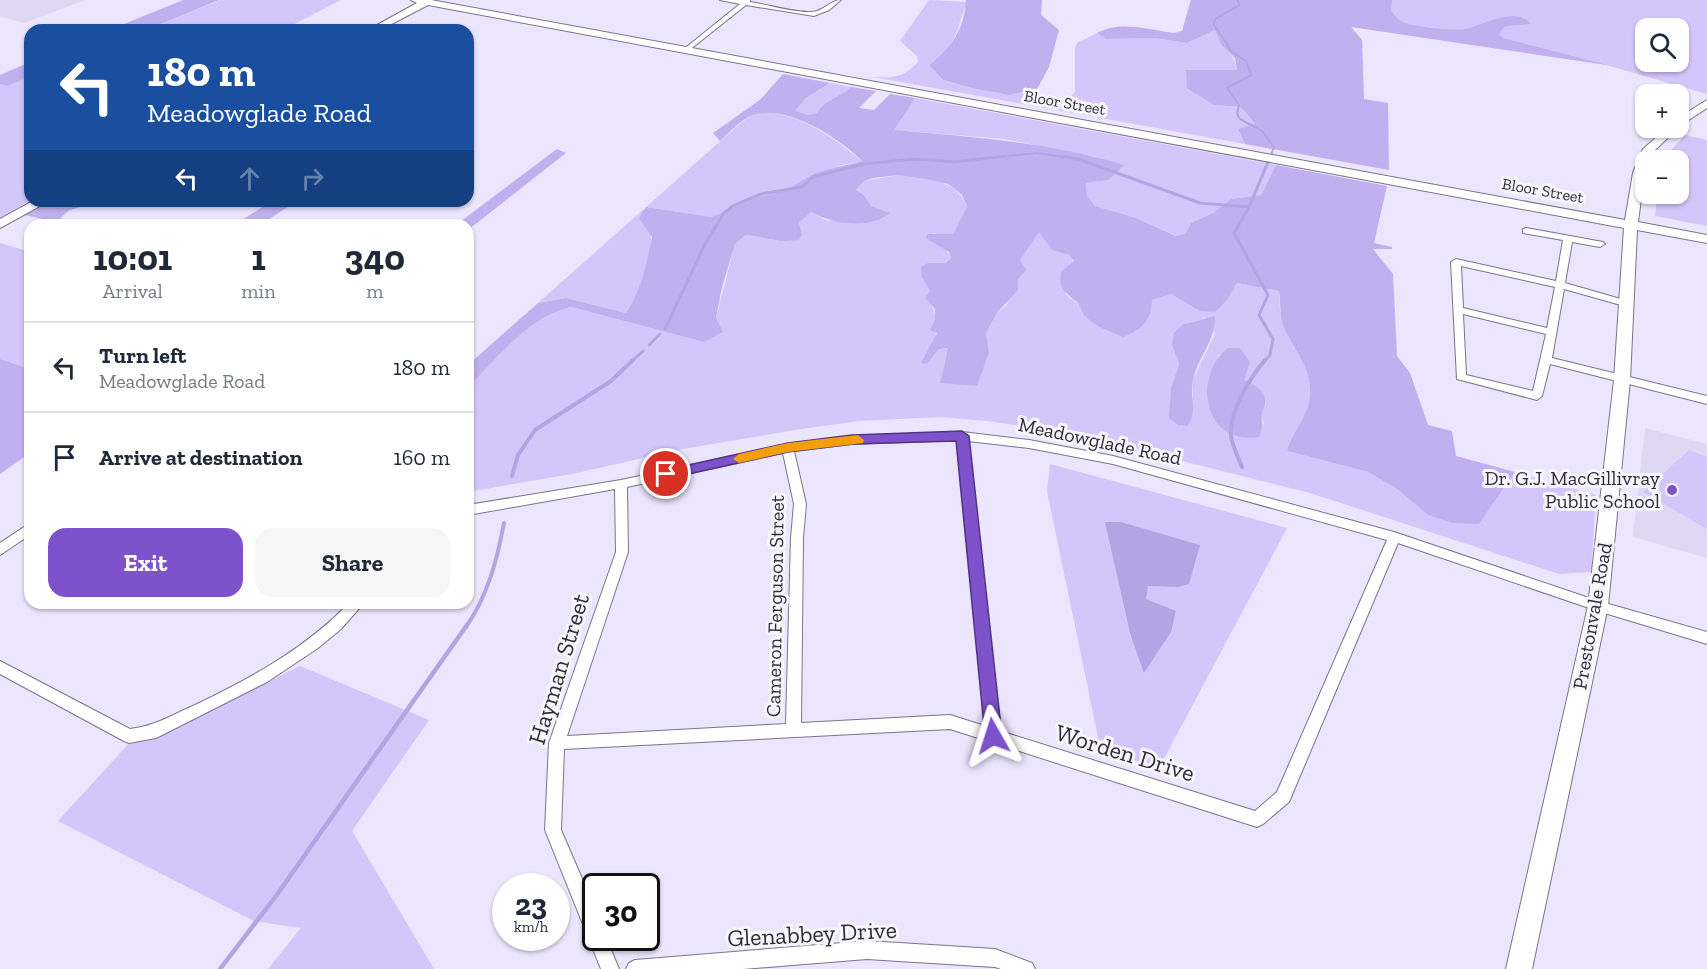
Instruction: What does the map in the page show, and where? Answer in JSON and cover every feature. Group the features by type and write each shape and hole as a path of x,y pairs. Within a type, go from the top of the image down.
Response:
{"main road":[{"name":"Bloor Street","path":"421,1 447,2 686,50 1707,239"},
{"path":"382,24 421,1"},
{"path":"1689,115 1707,103"},
{"name":"Prestonvale Road","path":"1519,969 1598,606 1629,304 1632,224 1639,173 1645,155 1660,138"},
{"path":"0,224 32,207"}],"street":[{"path":"723,0 814,14 827,9 838,0"},
{"path":"686,50 747,2"},
{"path":"1526,231 1600,244"},
{"path":"1568,239 1560,285 1552,332 1537,396 1461,377 1456,262 1560,285 1629,304"},
{"path":"1458,309 1552,332"},
{"path":"1546,360 1707,400"},
{"path":"962,436 993,736"},
{"name":"Meadowglade Road","path":"474,509 621,484 788,448 852,440 962,436 1029,444 1113,460 1394,537 1598,606 1707,638"},
{"name":"Cameron Ferguson Street","path":"788,448 800,504 796,538 793,730"},
{"name":"Hayman Street","path":"582,899 553,830 557,742 622,552 621,484"},
{"path":"0,550 24,532"},
{"name":"Worden Drive","path":"557,742 950,722 1257,819 1283,796 1394,537"},
{"path":"0,667 129,736 152,733 286,663 340,624 352,609"},
{"name":"Glenabbey Drive","path":"635,969 867,950 995,958 1026,969"},
{"path":"602,951 610,969"}],"shaded area":[{"path":"0,0 85,0 24,23 0,16"},
{"path":"183,0 219,0 161,24 124,24"},
{"path":"220,0 341,0 295,24 161,24"},
{"path":"929,0 967,2 955,37 939,57 929,65 943,80 1009,95 1037,89 1036,94 1045,101 1062,104 1075,92 1077,43 1097,33 1106,39 1154,38 1187,43 1215,30 1234,59 1237,70 1186,70 1214,105 1241,107 1255,125 1238,129 1245,144 873,77 898,76 918,62 917,56 900,41"},
{"path":"966,0 1042,0 1041,15 1059,30 1049,67 1037,89 1009,95 976,89 943,80 929,65 955,37 963,20"},
{"path":"1191,0 1392,0 1391,11 1401,21 1422,27 1452,29 1465,29 1500,18 1517,16 1531,24 1505,26 1499,34 1503,38 1607,65 1351,27 1362,40 1364,99 1388,103 1389,170 1245,144 1238,129 1255,124 1241,107 1214,105 1187,88 1186,70 1237,70 1235,58 1221,44 1215,30 1187,43 1154,38 1106,39 1097,33 1125,26 1174,33 1182,31"},
{"path":"1354,0 1707,0 1707,94 1689,89 1689,84 1672,84 1606,65 1350,26"},
{"path":"24,65 24,79 7,86 0,84 0,75"},
{"path":"783,74 830,83 806,98 795,111 808,115 817,113 824,105 851,87 876,91 859,108 874,110 890,94 915,98 894,130 1039,146 1124,165 1108,180 1086,183 1087,195 1095,206 1136,218 1176,236 1185,234 1191,223 1213,213 1231,199 1261,195 1276,165 1387,186 1374,243 1392,247 1392,249 1373,249 1393,274 1397,356 1410,373 1428,425 1452,431 1456,456 1515,472 1479,524 1453,523 1428,515 1397,489 1368,472 1287,451 1309,404 1310,386 1302,360 1282,324 1279,291 1237,283 1228,299 1215,312 1200,311 1171,294 1152,300 1150,313 1144,323 1123,337 1089,320 1078,303 1064,290 1060,278 1061,272 1074,261 1069,255 1052,250 1039,232 1020,260 1026,270 1018,279 1018,290 997,313 986,333 989,352 977,386 940,383 948,348 939,349 927,364 921,363 937,333 930,330 935,320 935,309 925,298 930,291 922,278 921,267 928,263 946,263 951,258 949,252 926,238 927,234 953,234 967,206 962,195 948,184 898,175 864,181 856,190 864,195 871,206 890,213 881,218 871,222 850,223 830,220 811,212 799,223 802,234 799,240 781,241 746,235 735,244 722,287 716,318 723,332 704,342 571,307 541,319 503,351 474,381 474,360 538,303 566,298 626,313 640,286 652,237 639,218 646,207 712,217 758,197 787,190 815,173 862,161 826,133 812,125 781,114 753,115 720,141 713,133 761,99"},
{"path":"24,79 24,204 0,217 0,84 7,86"},
{"path":"830,83 851,87 824,105 817,113 808,115 794,111 806,98"},
{"path":"915,98 1276,165 1261,195 1231,199 1213,213 1191,223 1185,234 1177,236 1136,218 1095,206 1087,195 1086,183 1108,180 1097,157 1004,139 893,130"},
{"path":"765,112 792,118 817,129 862,161 842,165 787,190 758,197 712,217 646,207 750,116"},
{"path":"1689,136 1707,140 1707,226 1655,216 1656,204 1689,204 1689,150 1671,150 1682,138 1689,138"},
{"path":"557,149 566,153 474,225 474,219 464,219"},
{"path":"898,175 928,179 938,181 955,190 967,206 953,234 945,236 933,233 951,258 946,263 928,263 922,278 930,291 926,298 932,306 936,322 935,338 927,364 939,349 948,348 940,383 989,352 986,333 997,313 1007,305 1018,279 1019,260 1039,231 1052,250 1069,255 1074,262 1065,294 1080,306 1083,314 1171,294 1200,311 1228,299 1237,283 1279,291 1282,324 1302,360 1310,386 1309,404 1287,451 1368,472 1397,489 1428,515 1479,524 1515,472 1596,495 1591,572 1559,574 1310,493 1070,433 940,417 859,421 795,430 683,449 572,474 474,491 474,381 528,329 541,319 571,307 704,342 716,318 735,244 746,235 781,241 802,234 799,223 811,212 827,221 889,213 871,207 864,195 856,190 864,181","holes":["1205,317 1215,334 1192,381 1193,399 1171,388 1179,364 1172,345 1183,324 1196,323","1219,354 1249,362 1244,380 1266,403 1261,412 1264,425 1208,382"]},
{"path":"40,207 81,207 70,210 61,217 62,219 42,219 25,215"},
{"path":"262,207 288,207 269,219 244,219"},
{"path":"646,207 651,232 650,255 636,296 626,313 566,298 538,303"},
{"path":"0,243 24,250 24,367 0,359"},
{"path":"1215,316 1210,341 1193,379 1193,410 1190,421 1187,426 1178,425 1169,418 1171,388 1179,364 1172,345 1174,333 1183,324"},
{"path":"1228,348 1240,348 1250,362 1244,380 1256,386 1264,395 1265,404 1259,437 1239,437 1224,430 1214,419 1209,405 1207,389 1210,373 1217,359"},
{"path":"0,359 24,367 24,457 0,474"},
{"name":"Dr. G.J. MacGillivray Public School","path":"1645,428 1707,444 1707,558 1633,537"},
{"path":"1689,450 1707,457 1707,529 1643,492"},
{"path":"1050,464 1287,528 1159,768 1101,751 1047,491"},
{"path":"1105,522 1121,522 1200,545 1189,584 1178,587 1148,586 1146,599 1176,611 1171,632 1144,673 1130,633"},
{"path":"300,666 429,720 352,831 434,969 268,969 301,928 254,921 58,821 133,739 190,720"}],"waterway":[{"path":"1237,0 1240,5 1215,19 1214,25 1232,52 1246,61 1251,75 1227,88 1239,105 1237,114 1240,119 1262,131 1274,147 1271,155"},
{"path":"992,158 1037,153 1071,158"},
{"path":"665,329 705,244 724,213 733,206 761,194 802,187 813,177 863,164 916,159 955,162 1005,156"},
{"path":"1061,156 1078,159 1200,203 1249,207"},
{"path":"1249,207 1268,162"},
{"path":"1249,207 1234,233 1268,295 1259,315 1273,339 1270,355 1264,362"},
{"path":"649,345 660,334"},
{"path":"631,362 643,351"},
{"path":"512,476 518,455 535,430 611,381 633,360"},
{"path":"1242,467 1231,436 1233,416 1247,385 1265,360"},
{"path":"466,627 491,577 504,523"},
{"path":"220,969 276,896 467,625"}],"slow traffic":[{"path":"739,459 788,448 858,440"}],"place":[{"name":"Dr. G.J. MacGillivray Public School","path":"1672,490"}],"route":[{"path":"666,474 788,448 909,436 962,436 993,736"}]}
